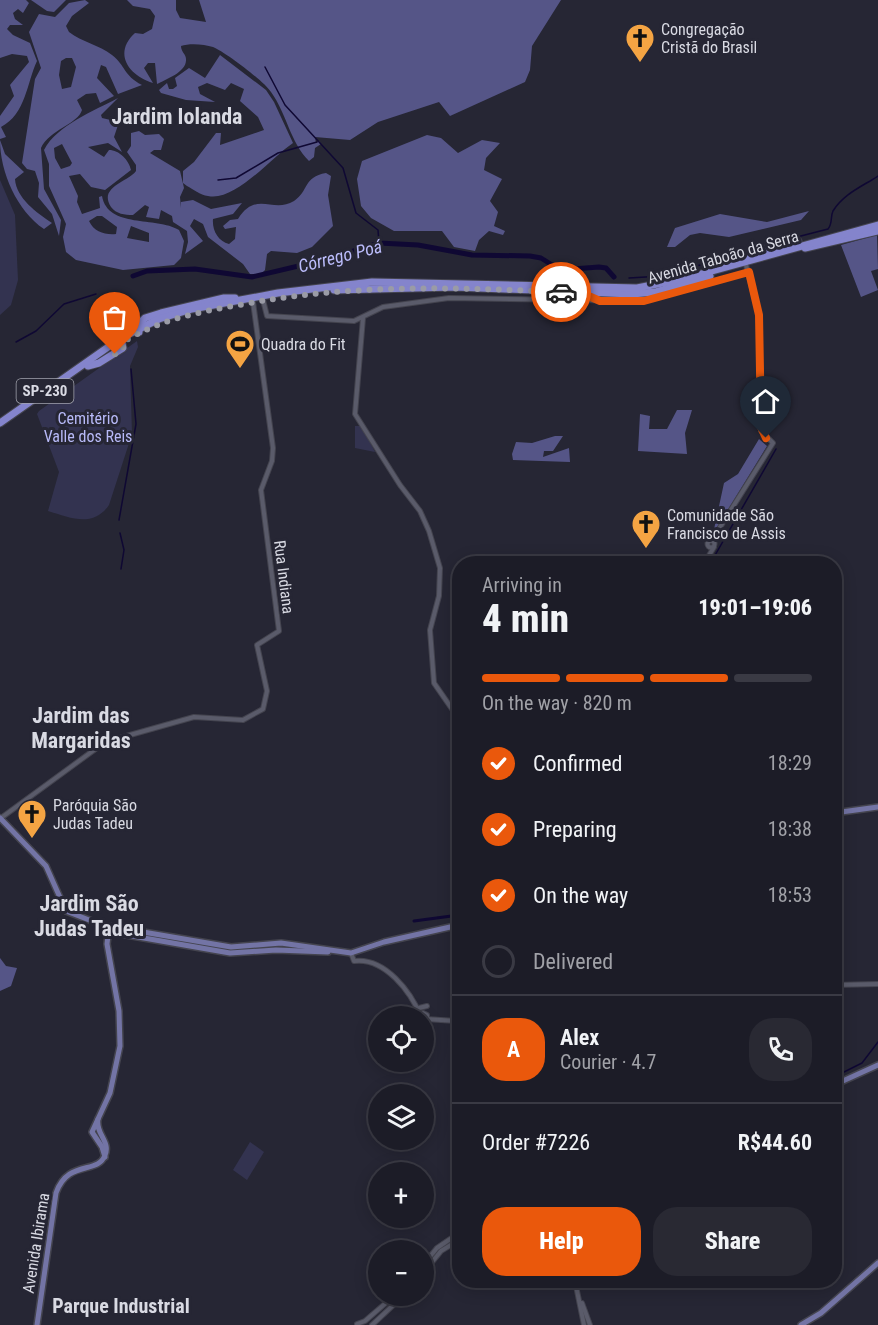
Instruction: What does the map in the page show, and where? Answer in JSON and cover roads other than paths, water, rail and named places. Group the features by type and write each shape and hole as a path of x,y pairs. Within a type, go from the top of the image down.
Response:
{"highway":[{"name":"Avenida Taboão da Serra","path":"750,265 878,225"},
{"name":"Avenida Taboão da Serra","path":"137,331 184,316 263,300 330,290 407,287 632,294 655,292 878,231"},
{"name":"Avenida Taboão da Serra","path":"0,425 122,340 137,331 192,309 303,289 402,282 562,287 585,291 637,288 708,277"},
{"path":"585,291 600,301"},
{"path":"622,301 632,294"}],"main road":[{"path":"842,812 878,807"},
{"path":"0,818 46,866 66,911 107,927 230,953 314,950 352,957 369,947 452,927"},
{"path":"92,1139 93,1127 110,1093 120,1046 119,1011 107,944 107,927"},
{"path":"842,1081 878,1065"},
{"path":"92,1139 99,1118"},
{"name":"Avenida Ibirama","path":"37,1325 59,1186 70,1172 99,1164 105,1157 97,1127"},
{"path":"92,1139 100,1140"},
{"path":"801,1325 821,1313 878,1263"}],"street":[{"path":"708,556 722,526 773,443 764,437 761,427 759,315 750,265"},
{"path":"354,321 383,307 438,299 644,301 708,277"},
{"path":"263,300 266,313"},
{"name":"Rua Indiana","path":"0,818 105,742 204,717 236,721 261,713 267,691 256,645 279,631 261,488 272,461 273,448 253,302"},
{"path":"254,314 259,310 266,313 354,321 360,324"},
{"path":"363,317 360,324 355,414 400,485 420,511 429,531 440,568 438,602 430,630 434,683 452,709"},
{"path":"706,556 708,545 714,544"},
{"path":"352,957 398,980 418,1006"},
{"path":"842,985 878,984"},
{"path":"434,1019 452,1022"},
{"path":"434,1251 452,1238"},
{"path":"434,1260 441,1251 452,1244"},
{"path":"577,1288 585,1325"},
{"path":"580,1300 590,1325"},
{"path":"370,1324 385,1306"},
{"path":"357,1324 370,1324 391,1306"}],"waterway":[{"path":"265,67 285,105 343,168 356,213 378,230 379,243"},
{"path":"218,180 236,178 278,153 317,142"},
{"name":"Córrego Poá","path":"766,245 828,229 837,205 878,176"},
{"name":"Córrego Poá","path":"133,276 147,271 195,269 252,277 328,259 379,243 418,245 472,255 530,256 541,258 560,270 606,268 614,277"},
{"name":"Córrego Poá","path":"629,278 662,276 756,249"},
{"path":"16,342 36,331 64,304 96,294"},
{"path":"119,520 136,424 131,369"},
{"path":"715,556 776,449"},
{"path":"120,533 124,550 121,569"},
{"path":"414,921 452,916"},
{"path":"842,1073 862,1063 878,1042"}],"place":[{"name":"Congregação Cristã do Brasil","path":"640,64"},
{"name":"Quadra do Fit","path":"240,370"},
{"name":"Comunidade São Francisco de Assis","path":"646,550"},
{"name":"Paróquia São Judas Tadeu","path":"32,840"}],"district":[{"name":"Jardim Iolanda","path":"177,116"},
{"name":"Jardim das Margaridas","path":"81,728"},
{"name":"Jardim São Judas Tadeu","path":"89,916"},
{"name":"Parque Industrial","path":"121,1306"}],"park label":[{"name":"Cemitério Valle dos Reis","path":"88,427"}]}
